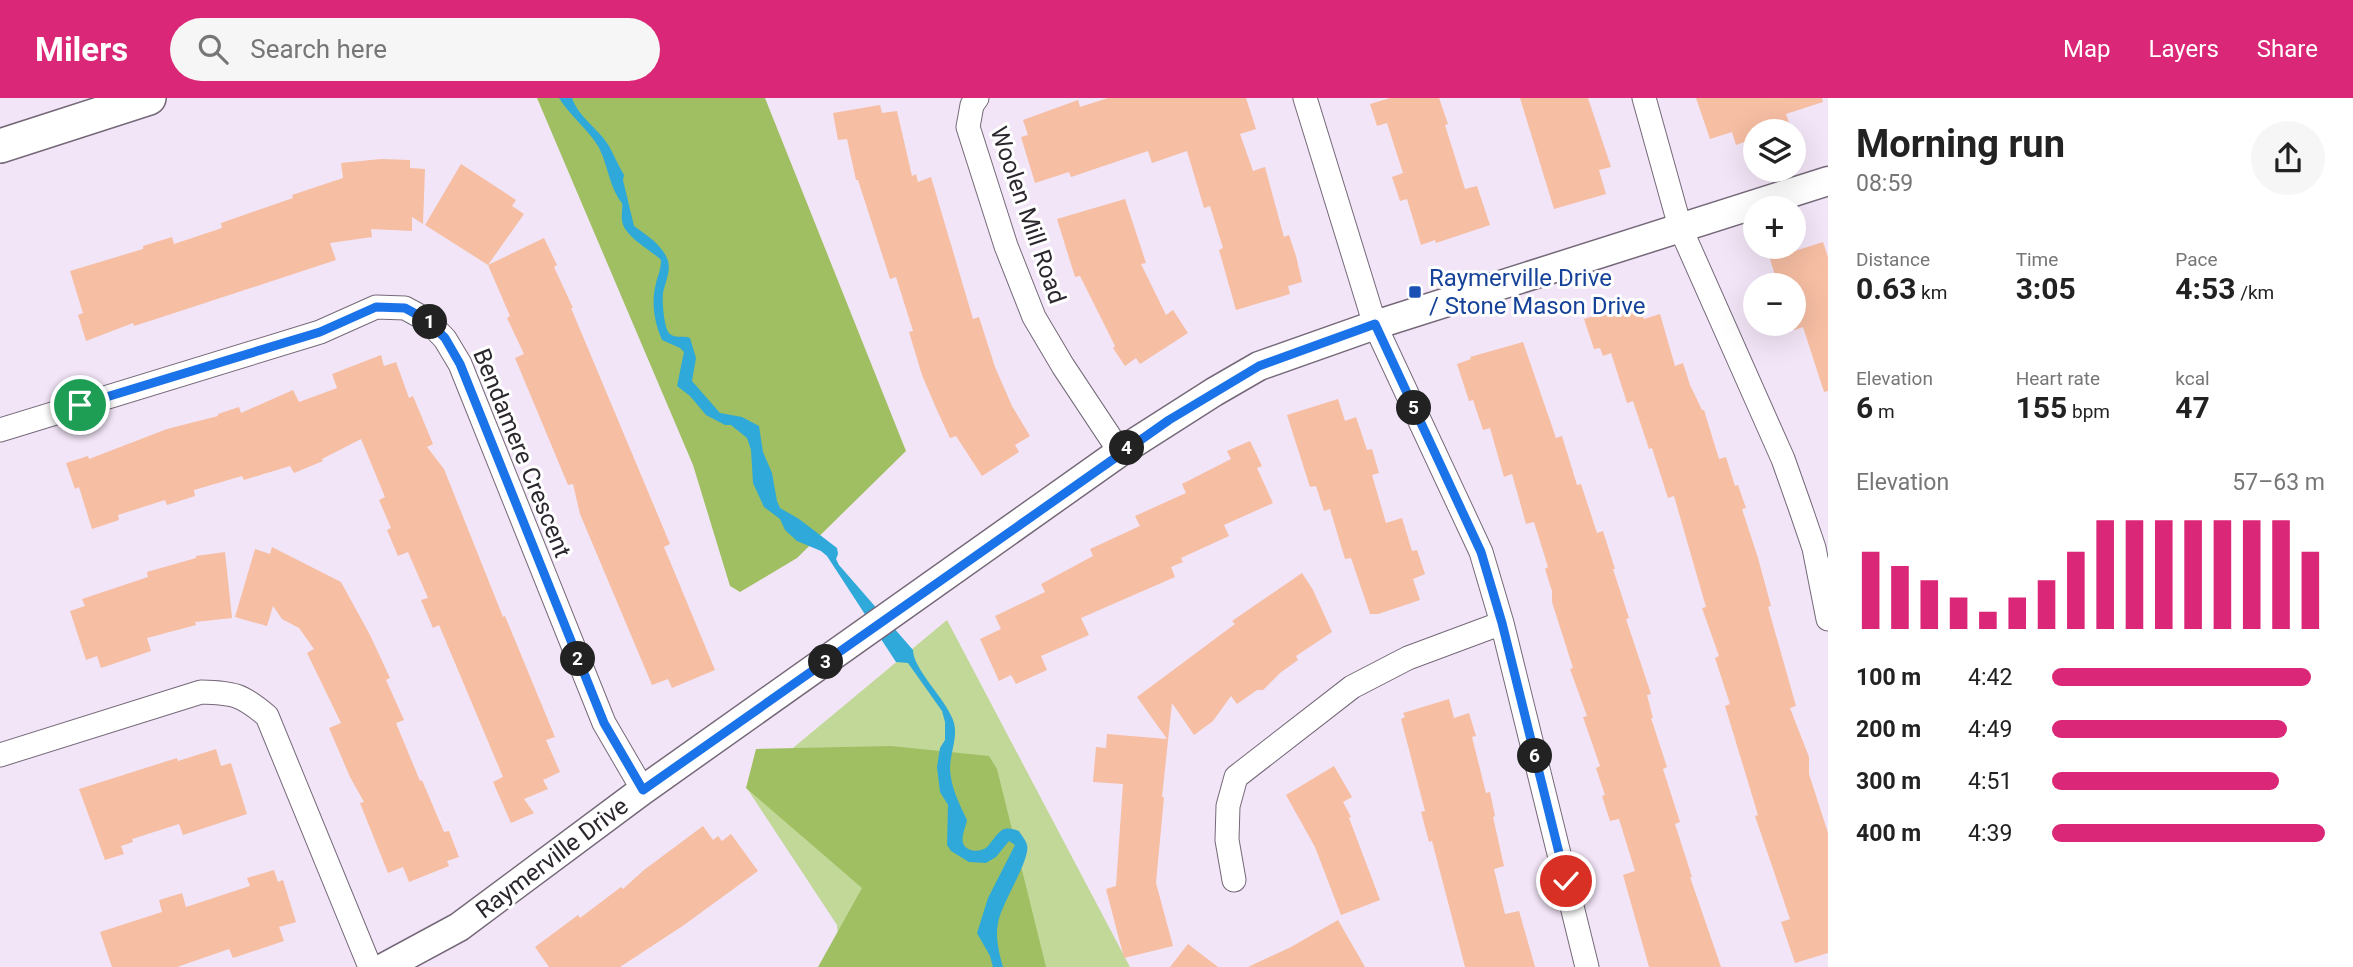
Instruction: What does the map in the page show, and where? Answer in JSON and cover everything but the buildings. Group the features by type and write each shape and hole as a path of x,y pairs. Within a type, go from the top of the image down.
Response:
{"main road":[{"path":"0,146 149,98"}],"street":[{"name":"Woolen Mill Road","path":"976,98 968,127 1006,246 1034,317 1120,452"},
{"path":"1305,98 1375,324 1481,552 1502,623 1587,967"},
{"path":"1644,98 1680,227 1783,459 1814,548 1828,620"},
{"name":"Raymerville Drive","path":"384,967 459,927 643,790 1120,452 1214,391 1259,366 1375,324 1828,181"},
{"name":"Bendamere Crescent","path":"0,430 320,332 376,307 405,308 427,320 445,338 460,364 604,723 643,790"},
{"path":"1234,880 1227,840 1228,806 1236,777 1352,687 1408,658 1502,623"},
{"path":"0,755 201,692 231,693 249,701 267,716 370,967"}],"green space":[{"path":"537,98 765,98 906,451 797,558 740,592 730,586 693,465"},
{"path":"947,620 1130,967 841,967 837,925 746,787"},
{"path":"891,746 989,756 997,769 1046,967 818,967 862,888 746,788 756,749"}],"water":[{"path":"559,98 572,98 579,111 609,146 624,175 634,226 654,241 666,255 669,269 663,293 665,321 670,334 690,338 696,358 692,381 720,413 742,417 759,426 763,452 772,473 780,508 837,548 836,559 839,565 913,650 918,666 949,711 955,726 951,776 967,820 963,843 973,851 981,850 1006,829 1019,831 1026,841 1025,860 1004,905 997,928 1003,967 993,967 977,933 988,898 1015,845 1009,841 996,857 986,863 969,862 951,851 947,845 948,805 940,792 937,767 940,748 945,740 942,711 908,663 896,662 827,556 797,541 785,530 780,519 764,507 753,483 751,450 747,438 731,425 725,425 706,415 690,396 677,386 684,352 662,340 654,312 654,290 661,260 627,232 622,220 622,203 614,190 598,146"}],"place":[{"name":"Raymerville Drive / Stone Mason Drive","path":"1415,292"}],"route":[{"path":"80,405 320,332 376,307 405,308 427,320 445,338 460,364 604,723 643,790 1120,452 1214,391 1259,366 1375,324 1481,552 1502,623 1566,881"}]}
